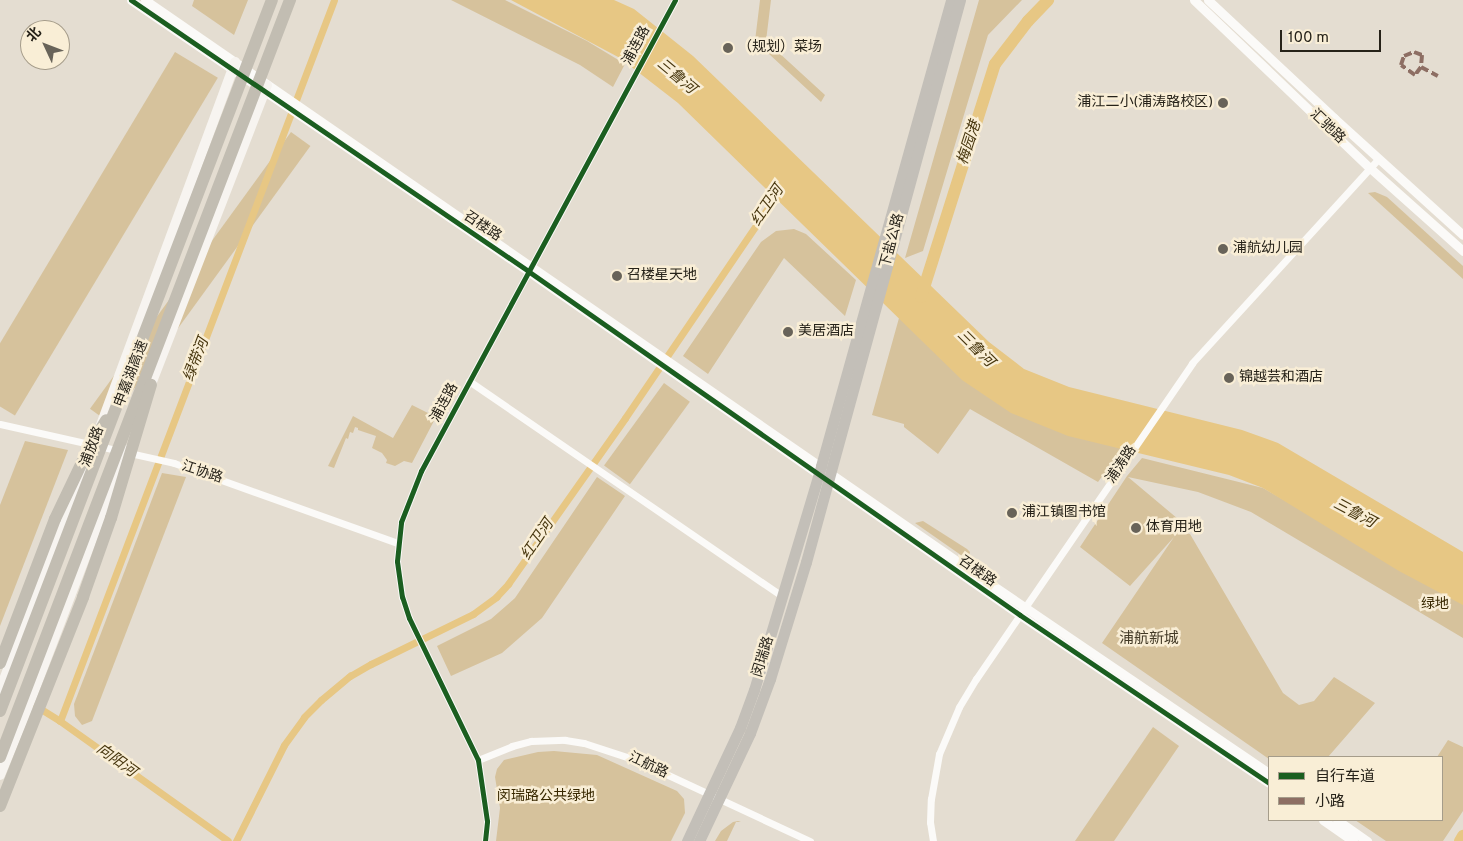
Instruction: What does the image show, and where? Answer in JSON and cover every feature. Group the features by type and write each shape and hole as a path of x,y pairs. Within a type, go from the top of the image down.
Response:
{"highway":[{"name":"申嘉湖高速","path":"0,711 272,0"},
{"name":"申嘉湖高速","path":"0,758 290,0"},
{"path":"0,806 32,730 111,518 155,371 166,326"},
{"path":"3,668 55,519 87,452 122,395"}],"main road":[{"name":"下盐公路","path":"824,474 876,304 888,243 951,0"},
{"name":"下盐公路","path":"824,474 868,295 888,243 960,0"},
{"name":"浦放路","path":"0,690 3,668 94,445 234,66"},
{"path":"0,775 36,687 266,89"},
{"name":"闵瑞路","path":"699,841 754,690 782,596 824,474"},
{"name":"闵瑞路","path":"687,841 750,733 770,679 824,474"}],"street":[{"path":"131,0 234,66"},
{"path":"145,0 266,89"},
{"name":"浦连路","path":"485,841 487,821 478,760 413,626 402,597 397,543 409,498 469,381 675,0"},
{"name":"汇驰路","path":"1194,0 1370,168 1463,251"},
{"name":"汇驰路","path":"1208,0 1463,235"},
{"name":"召楼路","path":"266,89 530,268 824,474 1020,616 1268,782"},
{"name":"浦涛路","path":"934,841 930,822 935,772 947,733 976,679 1162,406 1209,342 1379,158"},
{"path":"469,381 782,596"},
{"name":"江协路","path":"0,424 174,463 397,543"},
{"name":"召楼路","path":"824,474 1025,607 1268,772"},
{"name":"江航路","path":"478,760 512,746 531,741 565,740 584,742 636,760 810,841"},
{"path":"1323,821 1353,841"},
{"path":"1337,821 1367,841"}],"green space":[{"path":"194,0 248,0 234,35 192,6"},
{"path":"451,0 505,0 587,41 625,64 613,87 580,65"},
{"path":"760,0 771,0 766,41 825,95 821,102 755,41"},
{"path":"979,0 1022,0 988,35 923,251 905,258"},
{"path":"175,52 218,78 15,415 0,407 0,343"},
{"path":"291,132 310,146 109,423 90,409"},
{"path":"1375,192 1387,197 1463,266 1463,279 1368,193"},
{"path":"794,229 806,234 856,280 845,316 784,258 708,374 683,356 761,242 776,231"},
{"path":"899,318 1138,427 1098,482 970,409 938,454 904,427 904,424 872,415"},
{"path":"664,383 690,402 630,484 604,466"},
{"path":"412,405 436,417 412,463 404,461 395,466 386,463 387,460 382,453 372,448 376,436 358,430 355,427 353,433 350,432 348,439 346,438 334,468 328,466 353,416 393,438"},
{"path":"25,441 68,450 0,626 0,505"},
{"name":"绿地","path":"1142,458 1263,488 1463,603 1463,638 1251,512 1198,492 1128,477 1184,524 1178,532 1190,534 1283,693 1299,705 1314,701 1334,677 1375,703 1329,756 1268,756 1268,758 1102,643 1174,537 1130,586 1080,547 1127,476"},
{"path":"162,473 186,477 92,721 82,725 75,716 74,704"},
{"path":"597,477 625,496 542,618 502,653 451,676 437,646 491,619 515,598"},
{"path":"923,521 967,549 970,552 968,560 915,523"},
{"path":"1153,727 1179,746 1114,841 1075,841"},
{"path":"1448,740 1463,747 1463,811 1443,841 1386,841 1356,821 1443,821 1443,756 1438,756"},
{"name":"闵瑞路公共绿地","path":"554,751 597,755 677,791 684,799 685,813 671,841 496,841 500,808 495,777 497,769 504,760 538,752"},
{"path":"738,821 741,822 736,822 727,841 715,841 721,831 733,822"}],"water":[{"name":"三鲁河","path":"511,0 614,0 634,9 693,56 989,342 1024,369 1069,387 1242,430 1278,443 1463,552 1463,605 1399,571 1263,488 1229,475 1068,436 1011,413 962,380 678,103 620,58"}],"waterway":[{"name":"绿带河","path":"60,721 334,0"},
{"name":"梅园港","path":"921,297 995,64 1028,21 1048,0"},
{"name":"红卫河","path":"236,841 284,745 304,717 321,700 350,676 371,664 473,614 496,597 508,584 625,418 779,191"},
{"name":"向阳河","path":"36,706 60,721 228,841"},
{"path":"1460,841 1463,836"}],"marked path":[{"path":"1414,52 1422,55 1421,67 1415,75 1401,65 1404,56 1414,52"},
{"path":"1421,67 1438,76"}],"cycle path":[{"path":"131,0 528,271 1020,615 1268,782"},
{"path":"485,841 487,821 478,760 409,618 402,597 397,561 401,522 421,471 675,0"}],"place":[{"name":"（规划）菜场","path":"728,48"},
{"name":"浦江二小(浦涛路校区)","path":"1223,103"},
{"name":"浦航幼儿园","path":"1223,249"},
{"name":"召楼·星天地","path":"617,276"},
{"name":"美居酒店","path":"788,332"},
{"name":"锦越芸和酒店","path":"1229,378"},
{"name":"浦江镇图书馆","path":"1012,513"},
{"name":"体育用地","path":"1136,528"}],"district":[{"name":"浦航新城","path":"1149,640"}]}
